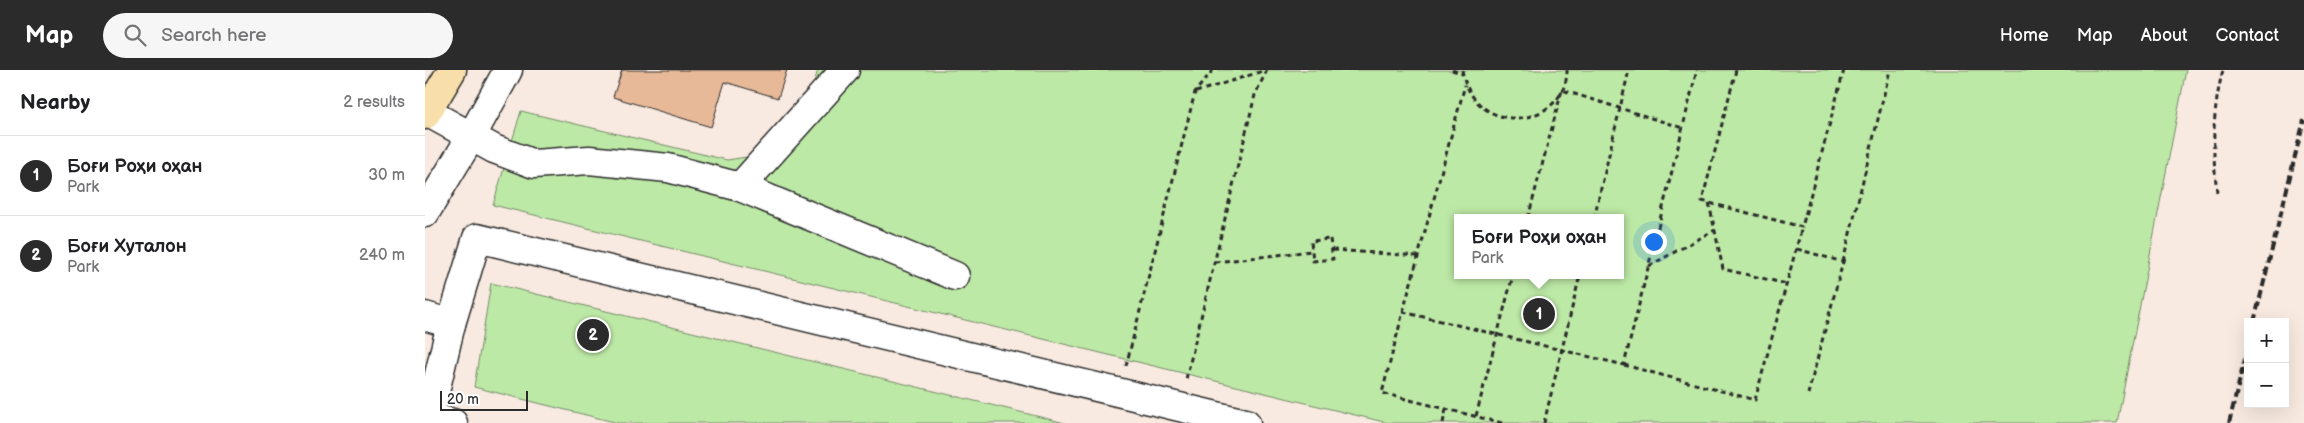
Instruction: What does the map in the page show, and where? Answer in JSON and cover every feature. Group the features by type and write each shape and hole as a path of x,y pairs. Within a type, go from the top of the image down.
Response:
{"main road":[{"path":"426,114 452,70"}],"lane":[{"path":"425,213 471,137 507,70"},
{"path":"740,187 845,70"},
{"path":"426,114 494,149 535,164 589,160 668,168 740,187 955,276"},
{"path":"453,423 429,417 451,324 477,238 1246,423"},
{"path":"425,316 451,324"}],"path":[{"path":"1119,391 1195,92 1213,70"},
{"path":"1195,92 1267,70"},
{"path":"1179,406 1255,95 1267,70"},
{"path":"1452,70 1462,72 1465,85 1474,100 1503,118 1521,119 1537,114 1551,104 1562,90"},
{"path":"1529,214 1567,70"},
{"path":"1595,214 1629,70"},
{"path":"1624,365 1697,70"},
{"path":"1736,70 1702,201 1802,227"},
{"path":"1403,312 1624,365 1755,400 1844,70"},
{"path":"1808,394 1843,262 1890,70"},
{"path":"2217,192 2213,154 2215,99 2223,70"},
{"path":"1465,85 1382,392 1502,423"},
{"path":"1562,90 1683,128"},
{"path":"1709,203 1723,269 1787,284"},
{"path":"1649,266 1715,230"},
{"path":"1330,239 1333,259 1313,261 1312,251 1311,242 1330,239"},
{"path":"1797,249 1843,262"},
{"path":"1331,250 1418,256"},
{"path":"1215,262 1312,251"},
{"path":"1476,416 1512,279"},
{"path":"1544,423 1579,279"},
{"path":"1443,423 1446,409"}],"green space":[{"path":"818,70 2186,70 2117,423 1388,423 493,205 521,111 727,160 792,150"},
{"path":"491,283 1065,423 618,423 474,387"}],"building":[{"path":"622,70 787,70 778,98 725,82 711,127 613,97"}],"railway":[{"path":"2255,318 2304,120"},
{"path":"2229,423 2244,362"}],"place":[{"name":"Боғи Роҳи оҳан","path":"1539,314"},
{"name":"Боғи Хуталон","path":"593,335"}]}
